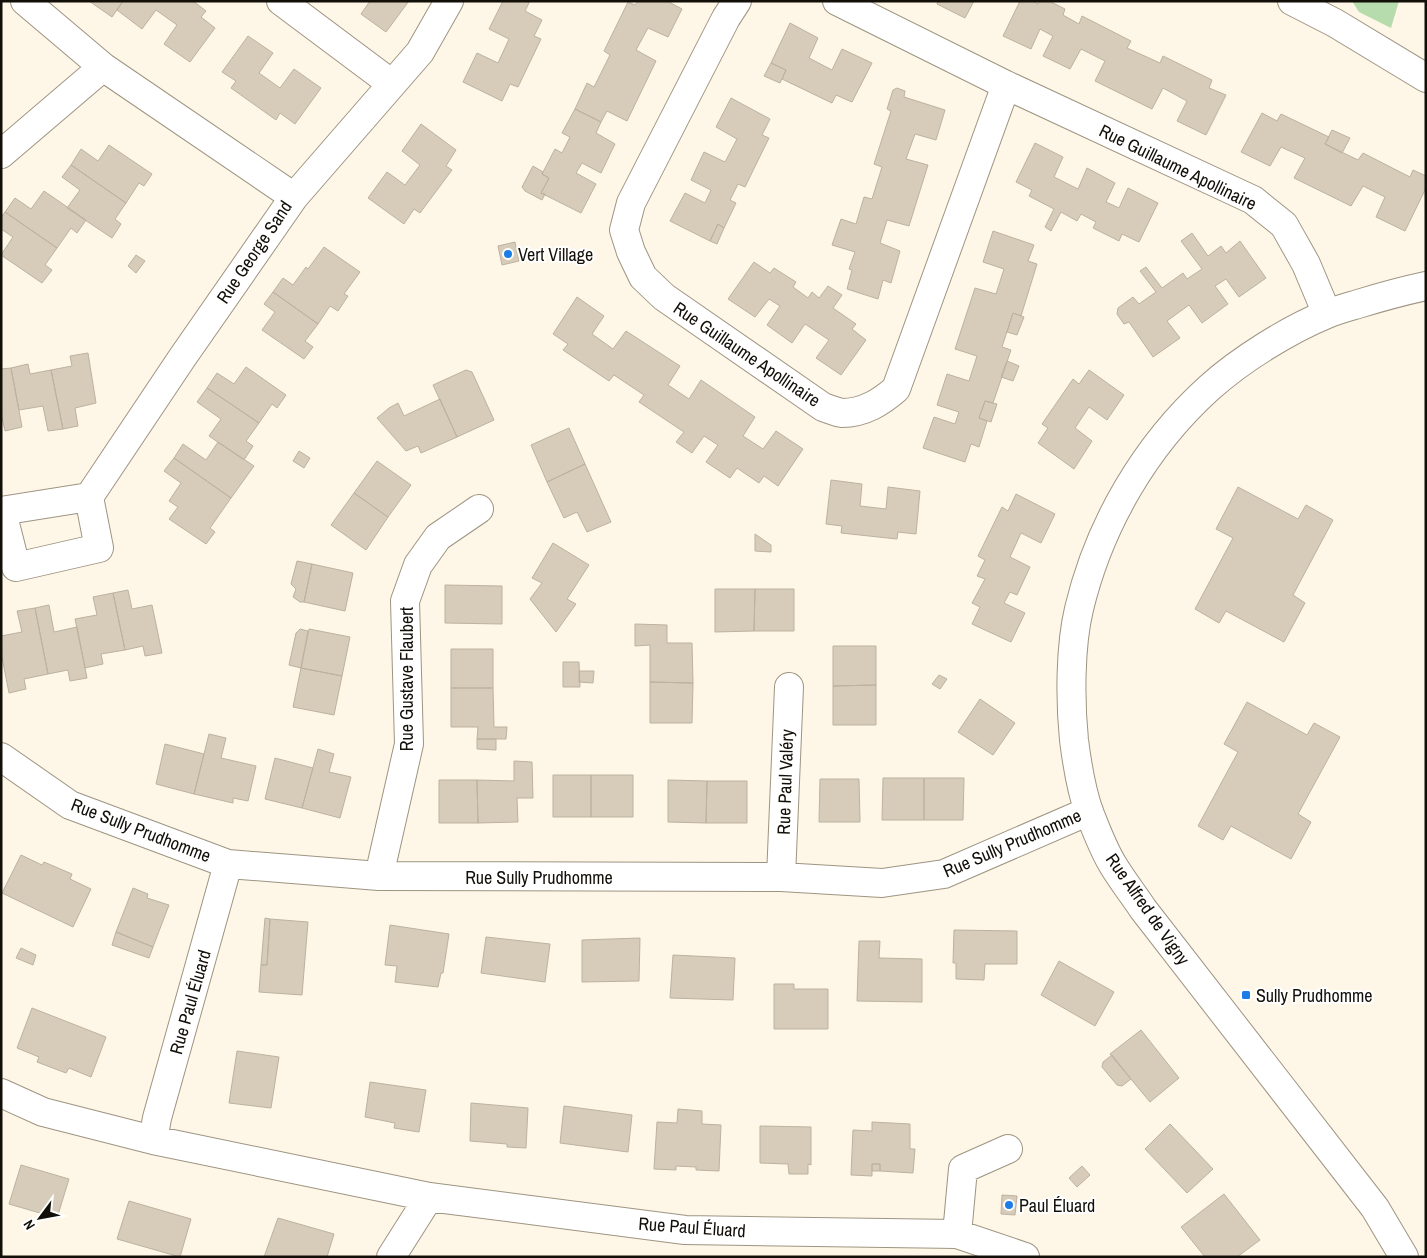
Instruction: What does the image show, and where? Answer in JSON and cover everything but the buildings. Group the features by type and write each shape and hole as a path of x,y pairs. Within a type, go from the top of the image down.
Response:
{"street":[{"name":"Rue George Sand","path":"25,1 103,67 294,197 89,496"},
{"path":"281,1 392,84"},
{"path":"294,197 420,52 449,1"},
{"name":"Rue Guillaume Apollinaire","path":"737,1 726,18 631,203 624,230 631,252 643,277 664,297 823,407 841,413 860,410 879,403 896,389 1006,86"},
{"name":"Rue Guillaume Apollinaire","path":"837,1 1006,86 1253,200 1284,225 1306,264 1327,314"},
{"path":"1292,1 1335,23 1426,78"},
{"path":"1,154 103,67"},
{"name":"Rue Alfred de Vigny","path":"1404,1257 1375,1208 1143,909 1112,863 1089,811 1078,769 1072,714 1073,655 1079,609 1095,559 1113,514 1140,468 1171,427 1210,388 1250,357 1280,338 1327,314 1401,291 1426,286"},
{"path":"89,496 99,548 16,566 2,512 89,496"},
{"name":"Rue Gustave Flaubert","path":"379,876 409,744 405,601 418,565 438,537 478,509"},
{"name":"Rue Paul Valéry","path":"781,878 789,687"},
{"name":"Rue Sully Prudhomme","path":"1,757 70,804 228,864 379,876 781,878 882,883 944,874 1089,811"},
{"name":"Rue Paul Éluard","path":"153,1140 228,864"},
{"name":"Rue Paul Éluard","path":"1,1093 43,1112 153,1140 429,1196 685,1230 957,1234 1025,1257"},
{"path":"957,1234 963,1169 1008,1149"},
{"path":"391,1257 429,1196"}],"green space":[{"path":"1352,1 1399,1 1391,28 1359,12"}],"place":[{"name":"Vert Village","path":"508,254"},
{"name":"Sully Prudhomme","path":"1246,995"},
{"name":"Paul Éluard","path":"1009,1205"}]}
